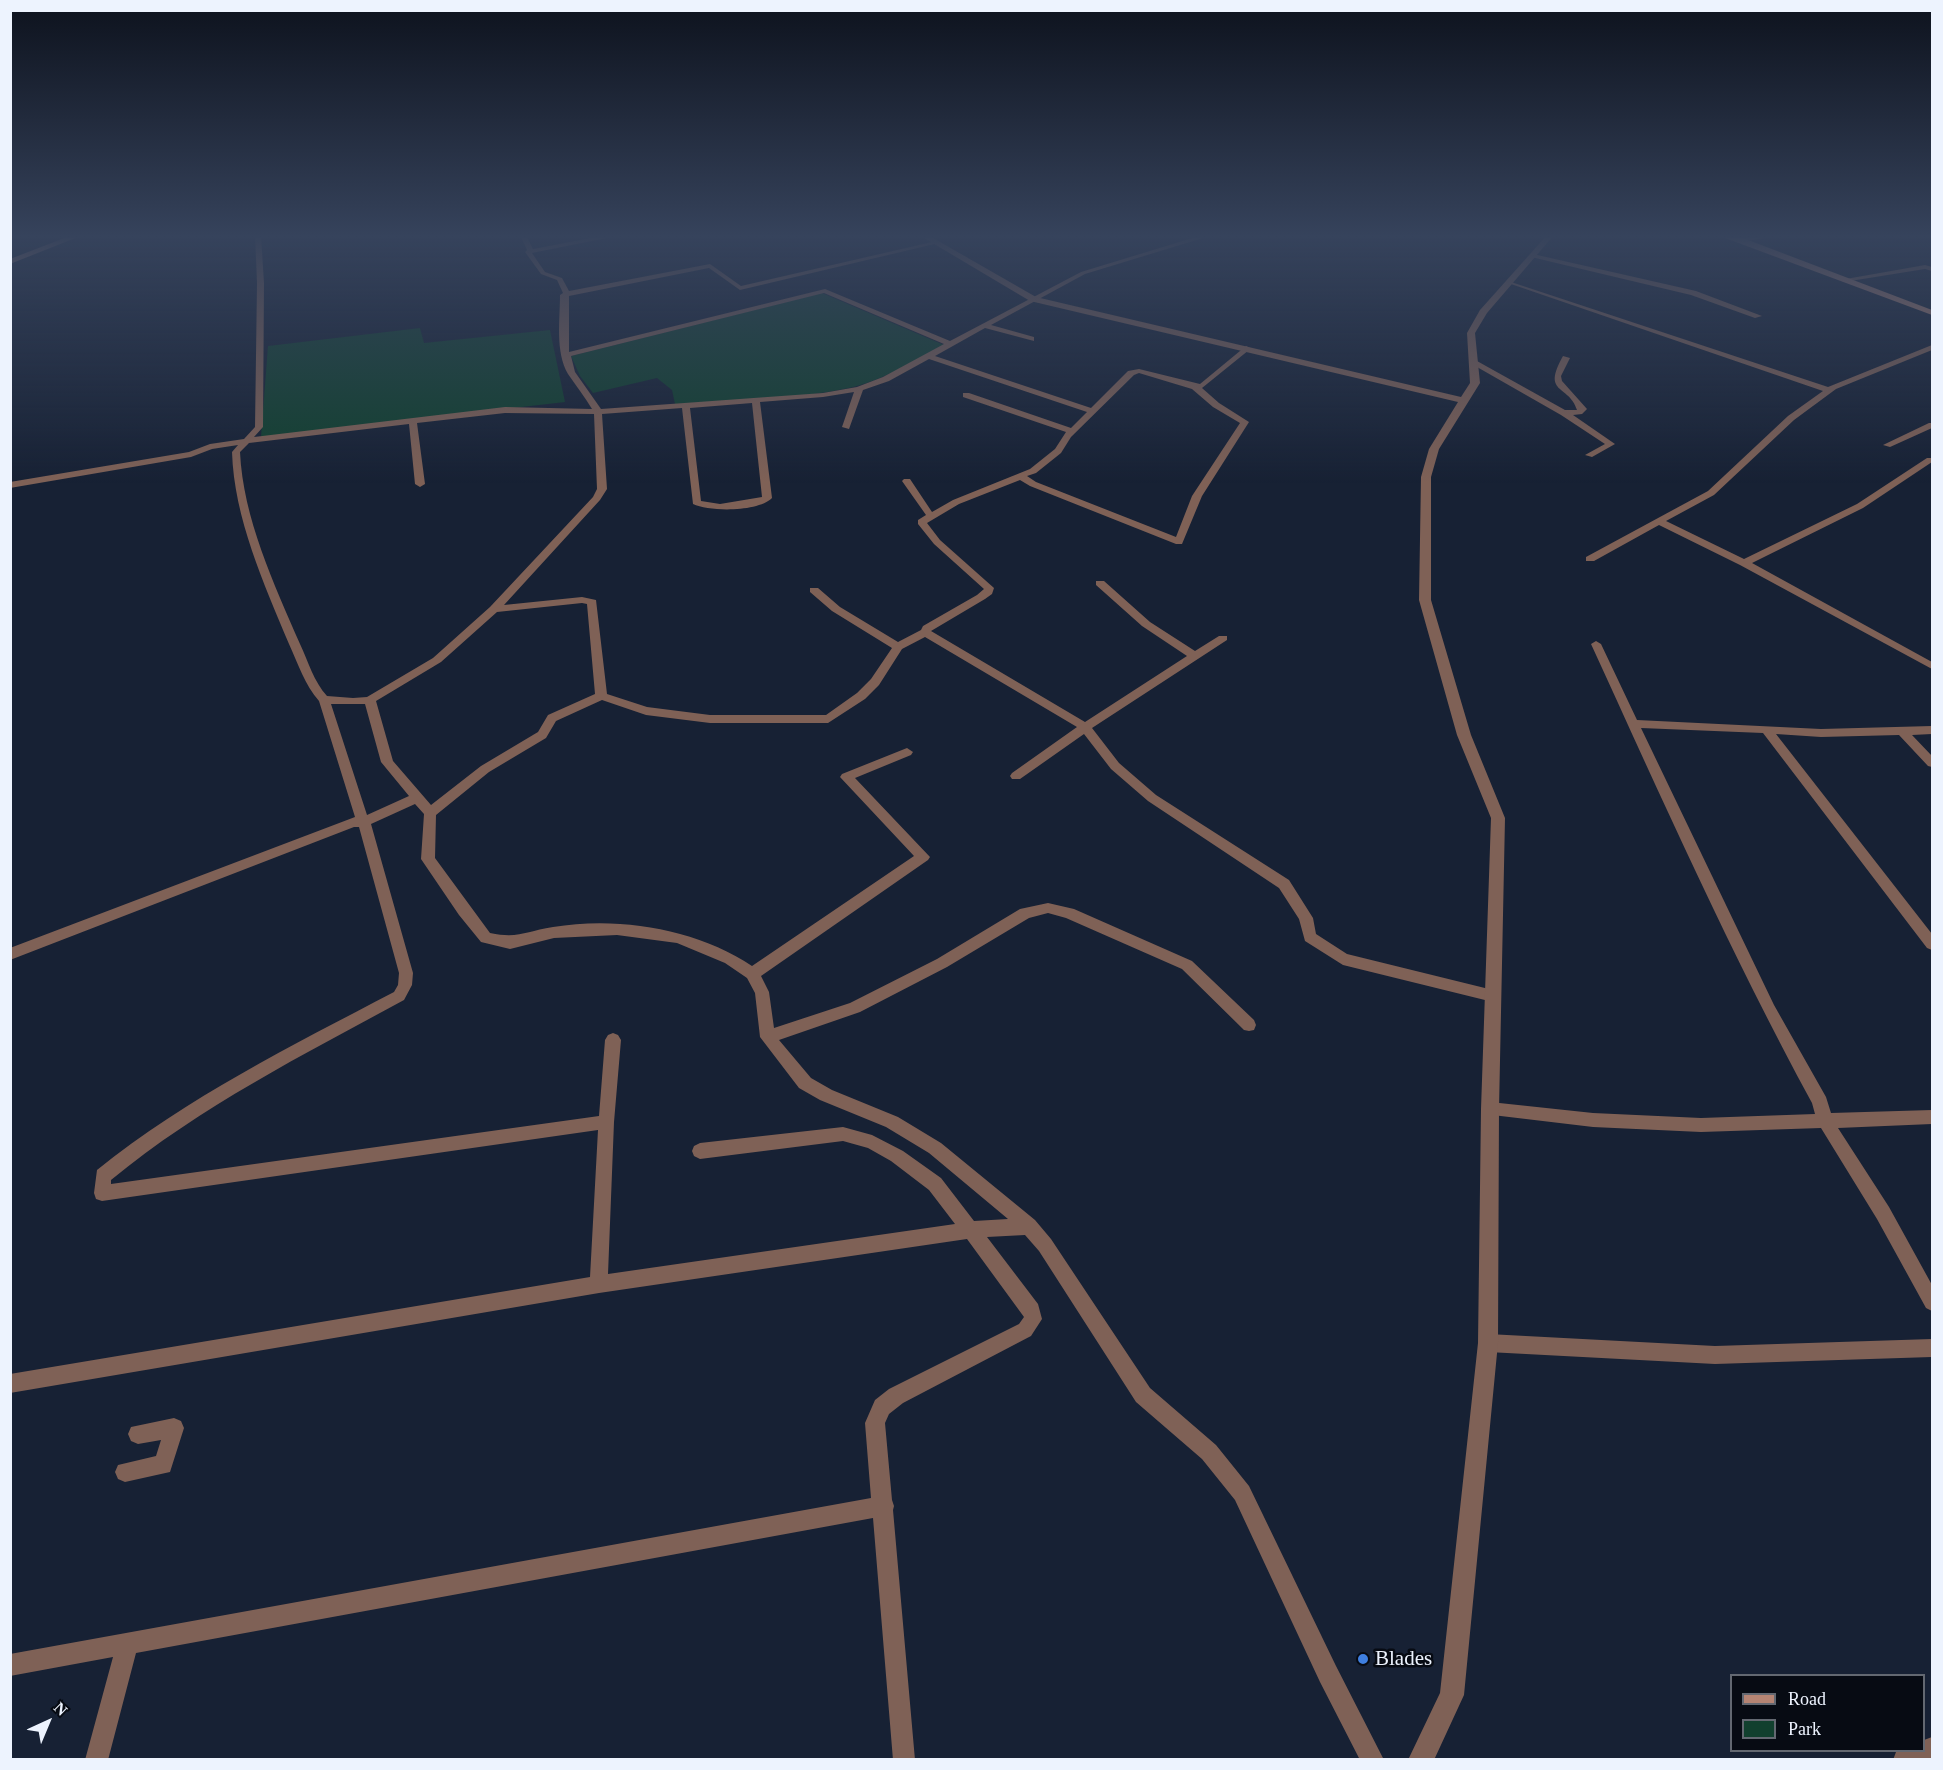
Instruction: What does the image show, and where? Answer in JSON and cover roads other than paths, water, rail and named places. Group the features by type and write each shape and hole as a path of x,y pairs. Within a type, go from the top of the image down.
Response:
{"street":[{"path":"260,318 259,427 236,452 236,477 243,506 279,612 316,691 324,700 366,827 406,973 405,985 399,996 234,1085 125,1156 103,1176 102,1193 606,1122"},
{"path":"324,700 353,702 370,700 437,660 494,609 597,498 603,480 599,457 598,412 586,391 570,372 564,346 564,318"},
{"path":"566,355 717,318"},
{"path":"888,318 950,344"},
{"path":"10,493 15,484 191,454 210,447 245,441 505,410 598,412 823,396 886,379 1000,318"},
{"path":"1108,318 1465,401"},
{"path":"1421,1760 1452,1695 1488,1343 1490,1109 1498,818 1464,735 1425,600 1426,477 1434,449 1475,383 1471,333 1480,318"},
{"path":"1615,318 1828,390"},
{"path":"985,326 1031,339"},
{"path":"1590,559 1710,493 1791,418 1828,390 1932,347"},
{"path":"1195,387 1206,384 1246,348"},
{"path":"929,356 1093,411"},
{"path":"1564,413 1578,412 1583,409 1558,381 1557,376 1566,358"},
{"path":"1474,363 1564,413 1611,444 1589,455"},
{"path":"430,813 485,769 542,735 552,718 601,696 646,711 710,719 828,718 861,696 875,682 898,647 988,592 989,588 937,542 921,522 956,502 1022,477 1058,451 1071,431 1135,371 1195,387 1216,405 1245,422 1197,496 1179,542 1033,484 1022,477"},
{"path":"846,427 859,388"},
{"path":"966,395 1071,431"},
{"path":"686,406 696,502 711,507 763,501 767,498 756,401"},
{"path":"413,422 420,484"},
{"path":"1887,445 1932,425"},
{"path":"1744,563 1860,506 1930,460"},
{"path":"907,481 930,515"},
{"path":"1661,520 1662,523 1744,563 1932,666"},
{"path":"1100,583 1146,624 1195,656"},
{"path":"814,590 836,609 898,647"},
{"path":"494,609 582,600 592,602 601,696"},
{"path":"925,632 1085,727 1115,766 1152,798 1284,884 1306,918 1310,937 1343,959 1493,996"},
{"path":"1016,776 1085,727 1223,638"},
{"path":"1596,644 1764,999 1820,1102 1825,1121 1883,1213 1932,1302"},
{"path":"370,700 387,762 430,813 428,859 486,938 510,943 554,932 617,929 679,938 730,959 752,974 762,992 768,1037 805,1083 826,1095 892,1122 935,1148 1029,1226 1045,1245 1143,1395 1209,1452 1242,1493 1328,1674 1373,1760"},
{"path":"1634,724 1821,733 1932,730"},
{"path":"1766,729 1794,769 1885,880 1932,944"},
{"path":"1902,731 1932,763"},
{"path":"752,974 923,857 846,777 907,752"},
{"path":"10,954 353,822 363,822 417,798"},
{"path":"768,1037 855,1008 942,963 1025,913 1048,908 1070,913 1188,965 1249,1025"},
{"path":"598,1284 606,1122 613,1040"},
{"path":"1490,1109 1593,1120 1701,1125 1932,1117"},
{"path":"700,1151 843,1134 872,1142 897,1156 934,1184 1032,1310 1033,1319 1026,1330 896,1396 882,1407 875,1423 884,1506 904,1760"},
{"path":"10,1384 598,1284 969,1230 1029,1226"},
{"path":"1488,1343 1715,1355 1932,1348"},
{"path":"125,1472 164,1466 174,1428 138,1434"},
{"path":"10,1665 643,1548 884,1506"},
{"path":"96,1760 128,1643"},
{"path":"1904,1760 1923,1752"}],"place":[{"name":"Blades","path":"1363,1659"}]}
